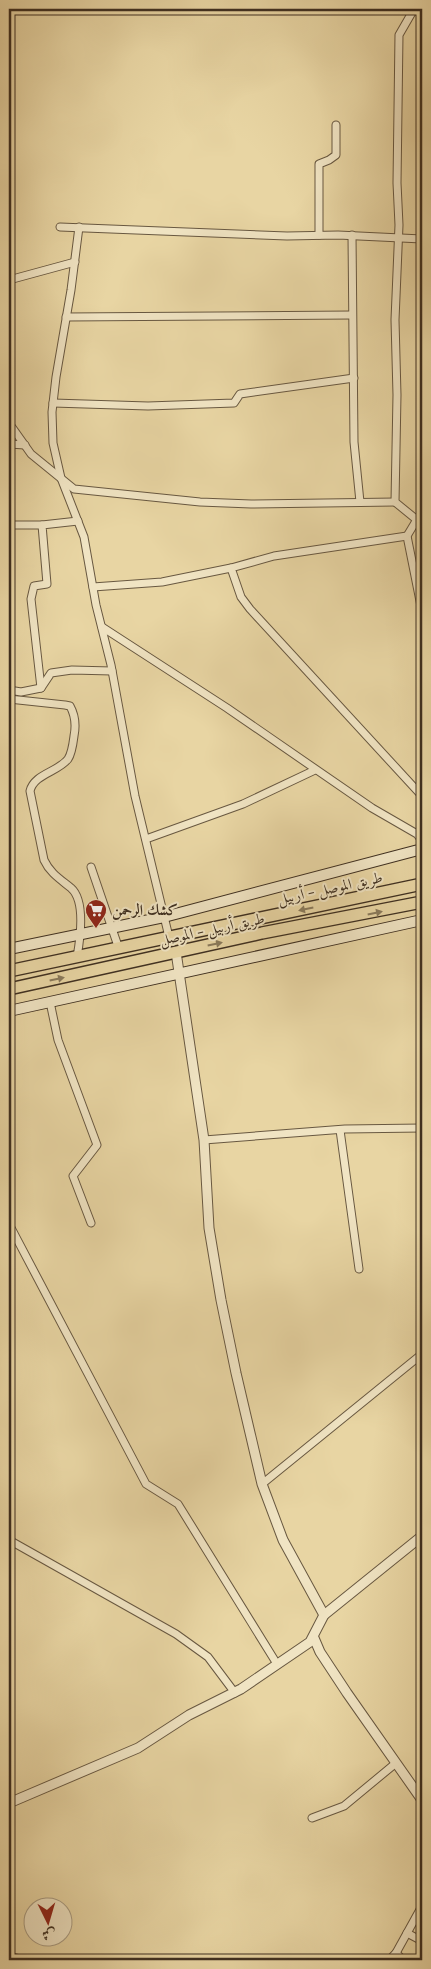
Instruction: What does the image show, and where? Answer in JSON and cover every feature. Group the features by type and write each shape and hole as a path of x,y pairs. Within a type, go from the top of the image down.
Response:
{"highway":[{"name":"طريق الموصل - أربيل","path":"9,971 422,884"},
{"name":"طريق أربيل - الموصل","path":"9,989 176,952 422,902"}],"main road":[{"path":"9,949 164,917 422,849"},
{"path":"9,1011 422,920"}],"street":[{"path":"395,502 397,395 394,320 398,236 400,35 414,9"},
{"path":"318,236 319,164 336,155 336,125"},
{"path":"60,227 287,236 352,235 422,238"},
{"path":"79,227 53,403 52,443 61,478 84,537 112,671 135,796 169,938"},
{"path":"352,235 354,442 360,502"},
{"path":"9,280 74,262"},
{"path":"66,317 352,315"},
{"path":"53,403 148,406 234,402 240,394 354,378"},
{"path":"9,423 31,454 74,490 200,502 251,504 395,502 419,522 407,536 274,556 231,568 162,582 93,587"},
{"path":"9,444 25,445"},
{"path":"9,524 42,525 78,520"},
{"path":"41,688 31,599 34,586 47,584 42,525"},
{"path":"407,536 422,611"},
{"path":"231,568 241,597 250,609 422,796"},
{"path":"102,627 228,708 315,770 416,834 422,840"},
{"path":"9,690 21,692 41,688 51,673 72,670 112,671"},
{"path":"9,699 65,704 70,706 73,711 75,727 71,755 67,761 35,781 30,791 44,860 48,869 76,894 79,901 80,934 77,957"},
{"path":"146,838 243,804 315,770"},
{"path":"90,867 119,949"},
{"path":"176,952 204,1140 209,1228 221,1300 262,1484 283,1540 324,1615"},
{"path":"50,1002 58,1040 97,1145 73,1176 91,1223"},
{"path":"204,1140 340,1130 422,1128"},
{"path":"340,1130 359,1268"},
{"path":"9,1224 146,1484 178,1504 277,1664"},
{"path":"262,1484 422,1354"},
{"path":"9,1803 124,1755 189,1716 235,1693 314,1638 324,1615 422,1536"},
{"path":"9,1540 176,1634 208,1657 235,1693"},
{"path":"314,1638 320,1652 347,1693 422,1800"},
{"path":"312,1818 344,1806 396,1763"},
{"path":"389,1960 396,1952 422,1906"},
{"path":"407,1933 422,1941"},
{"path":"396,1952 403,1960"},
{"path":"9,1956 24,1960"}],"place":[{"name":"كشك الرحمن","path":"96,929"}]}
